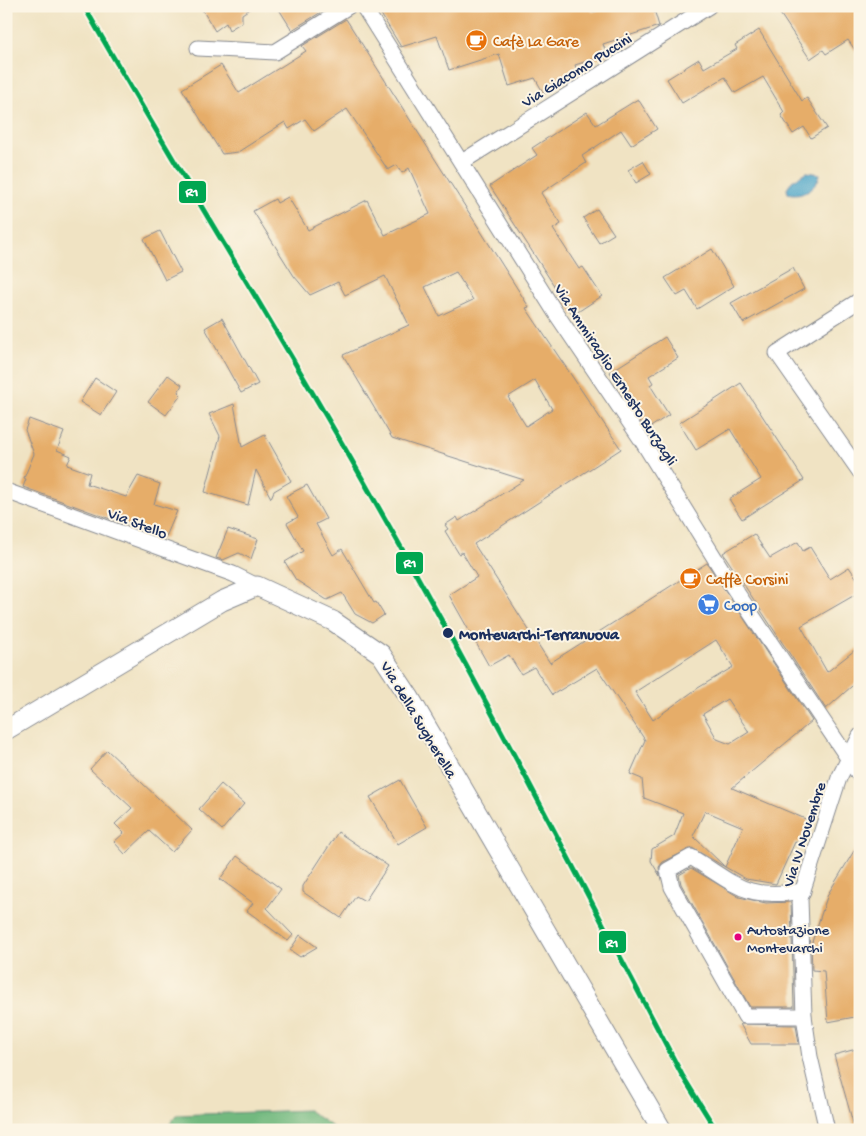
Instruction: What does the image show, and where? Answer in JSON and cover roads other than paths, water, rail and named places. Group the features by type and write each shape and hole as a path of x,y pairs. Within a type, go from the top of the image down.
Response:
{"street":[{"path":"198,48 275,52 349,6"},
{"name":"Via Ammiraglio Ernesto Burzagli","path":"362,6 555,312 641,439 727,578 860,776"},
{"name":"Via Giacomo Puccini","path":"462,162 709,6"},
{"path":"860,300 777,353 860,472"},
{"name":"Via Stello","path":"6,491 224,571 257,586"},
{"path":"6,730 222,601 257,586"},
{"name":"Via della Sugherella","path":"257,586 333,621 381,654 418,712 662,1130"},
{"name":"Via IV Novembre","path":"827,1130 810,1057 804,1016 800,899 847,758 860,736"},
{"path":"802,891 783,894 750,893 729,883 691,857 668,870 672,886 745,1016 804,1016"}],"water":[{"path":"807,172 820,174 816,183 808,190 798,194 788,193 787,189 792,181"}],"place":[{"name":"Cafè La Gare","path":"477,40"},
{"name":"Caffè Corsini","path":"690,578"},
{"name":"Coop","path":"708,604"},
{"name":"Montevarchi-Terranuova","path":"448,633"},
{"name":"Autostazione Montevarchi","path":"738,937"}]}
